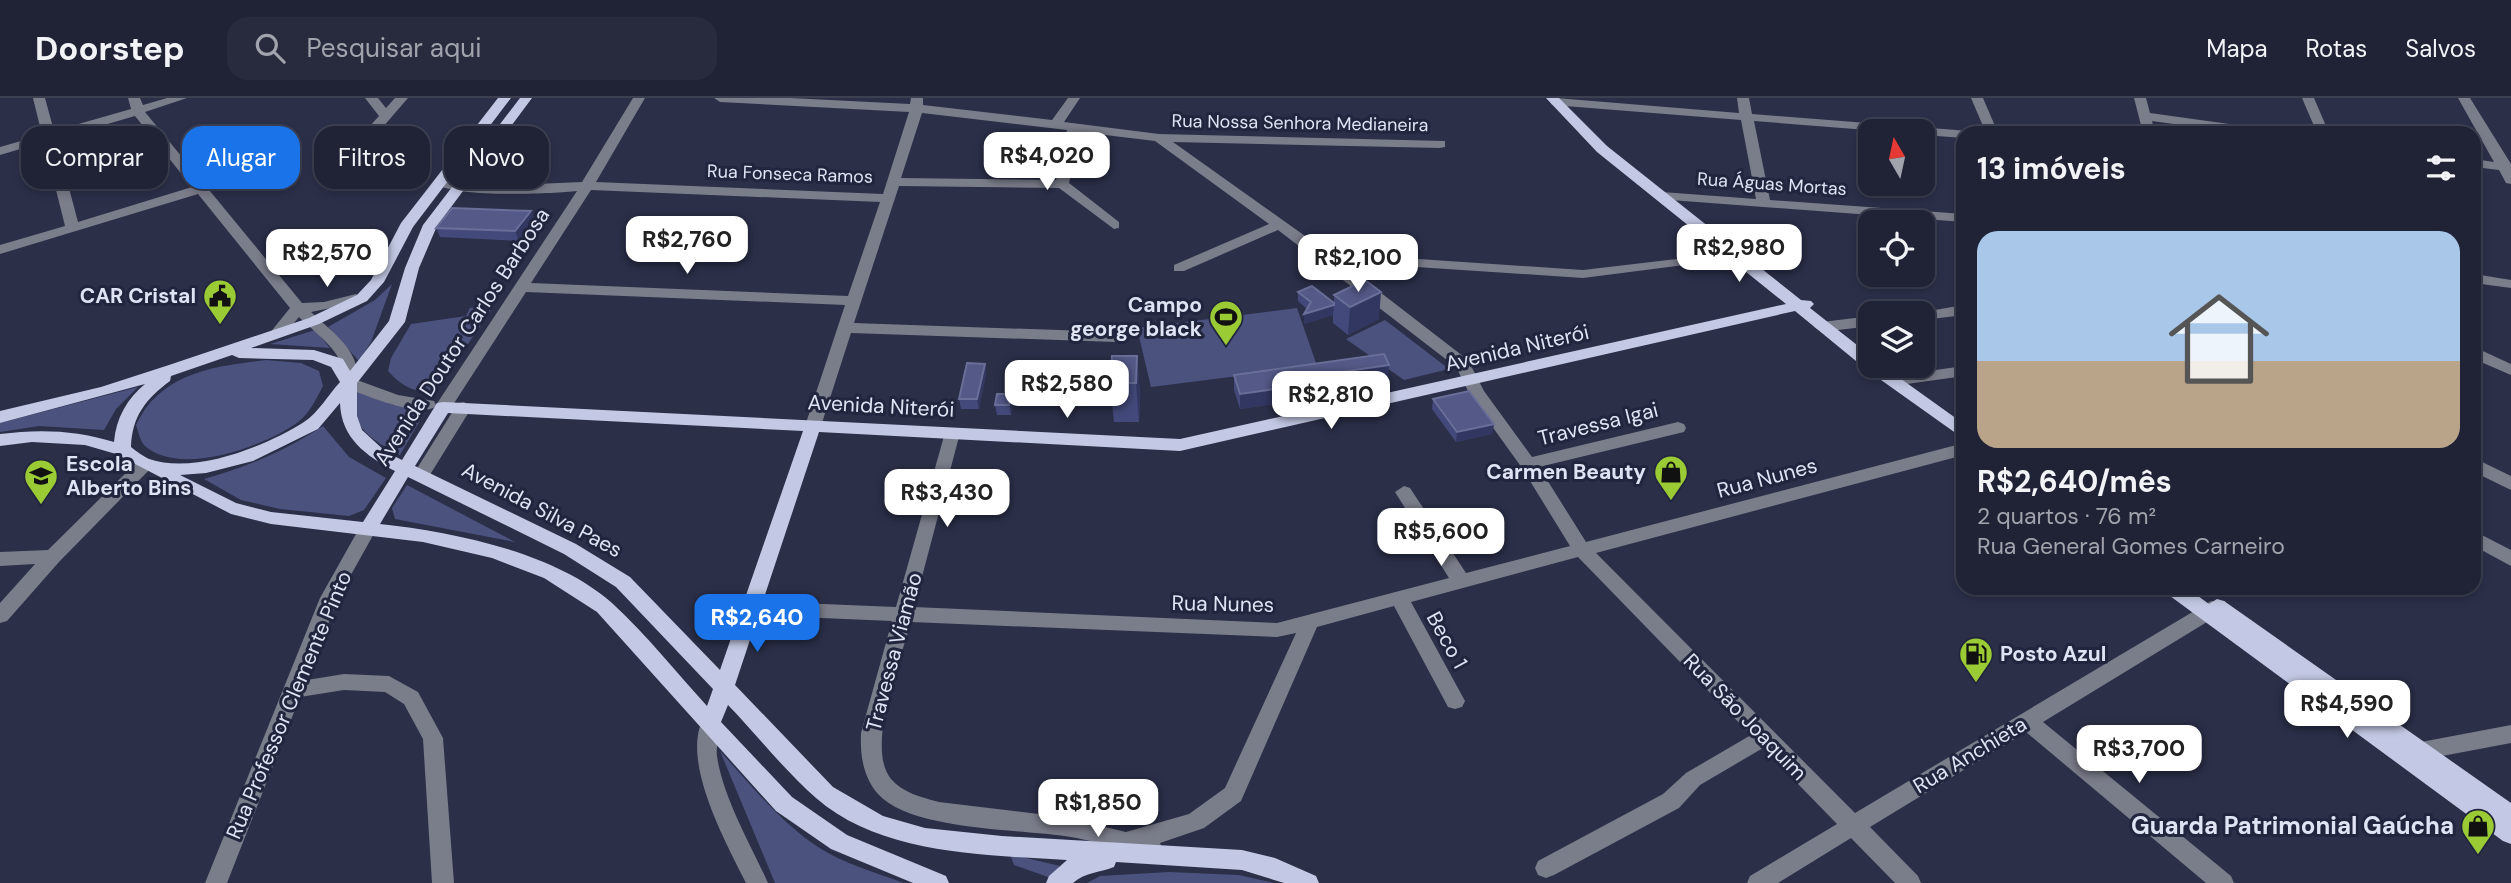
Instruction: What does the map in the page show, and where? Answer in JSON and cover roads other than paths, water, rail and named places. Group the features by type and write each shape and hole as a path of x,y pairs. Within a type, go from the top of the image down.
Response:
{"main road":[{"path":"0,417 104,391 175,369 314,321 362,298 377,282 405,226 505,98"},
{"path":"145,464 176,469 206,467 247,457 312,425 397,321 412,268 430,225 526,98"},
{"path":"1554,100 1602,149 1707,232 1731,255 1827,326 1858,353"},
{"path":"1707,232 1736,250 1801,306"},
{"name":"Avenida Niterói","path":"435,406 1180,445 1801,306"},
{"path":"1827,326 1858,345"},
{"path":"211,356 275,352 314,355 337,363 349,383"},
{"path":"122,450 122,426 133,407 149,388 175,369"},
{"path":"1890,378 1956,427"},
{"path":"1907,379 1956,415"},
{"name":"Avenida Silva Paes","path":"349,383 346,416 360,442 380,456 570,549 623,582 825,793 877,824 925,838 1002,846 1169,855"},
{"name":"Avenida Doutor Carlos Barbosa","path":"367,530 413,470 435,406"},
{"path":"710,725 753,608 813,425"},
{"path":"0,440 32,436 85,439 122,450 231,508 271,518 423,535 495,552 551,573 604,607 784,804 839,842 938,883"},
{"path":"2185,595 2212,610 2511,814"},
{"path":"2198,595 2212,610 2511,834"},
{"path":"1058,883 1076,866 1090,861 1169,855 1242,860 1275,868 1308,883"}],"street":[{"path":"38,98 45,126"},
{"path":"134,98 139,113 182,163"},
{"path":"92,126 181,98"},
{"path":"371,98 386,116"},
{"path":"377,126 402,98"},
{"name":"Avenida Doutor Carlos Barbosa","path":"435,406 520,287 587,186 639,98"},
{"name":"Rua Nossa Senhora Medianeira","path":"720,98 917,103 1160,138 1440,144"},
{"path":"1057,122 1073,98"},
{"path":"1744,98 1763,201"},
{"path":"1977,98 1989,126"},
{"path":"2140,98 2148,126"},
{"path":"2308,98 2320,126"},
{"path":"2464,98 2509,172"},
{"path":"1554,100 1956,133"},
{"path":"813,425 917,103"},
{"path":"2146,116 2216,126"},
{"path":"1062,184 1075,125"},
{"name":"Rua São Joaquim","path":"1160,138 1325,257 1462,364 1477,393 1528,464 1582,550 1910,883"},
{"path":"0,151 21,145"},
{"path":"2481,165 2509,172"},
{"path":"892,182 1062,184 1114,225"},
{"name":"Rua Fonseca Ramos","path":"457,190 587,186 886,198"},
{"name":"Rua Fonseca Ramos","path":"437,187 556,197 568,199 574,205"},
{"path":"62,189 73,228"},
{"path":"0,250 200,189"},
{"path":"204,189 298,308 339,347 351,367 349,383"},
{"name":"Rua Águas Mortas","path":"1662,196 1763,201 1956,217"},
{"path":"1179,268 1279,224"},
{"path":"1325,257 1583,274 1731,255"},
{"path":"2481,279 2511,284"},
{"path":"520,287 853,301"},
{"path":"277,334 298,308 337,305 362,298"},
{"path":"1935,313 1956,311"},
{"path":"1827,326 1858,322"},
{"path":"846,328 1116,337"},
{"path":"2481,355 2511,370"},
{"path":"1907,379 1956,372"},
{"name":"Avenida Niterói","path":"349,383 396,400 435,406"},
{"path":"413,470 464,407"},
{"name":"Travessa Igai","path":"1528,464 1678,428"},
{"name":"Travessa Viamão","path":"952,433 871,733 873,767 880,781 899,798 934,809 1086,830 1169,855"},
{"name":"Rua Nunes","path":"753,608 1277,630 1400,600 1956,451"},
{"path":"0,616 53,557 145,464"},
{"path":"2481,468 2511,484"},
{"path":"1404,492 1462,583"},
{"name":"Rua Professor Clemente Pinto","path":"216,883 329,598 367,530"},
{"path":"2481,541 2511,559"},
{"path":"0,559 53,557"},
{"name":"Beco 1","path":"1400,600 1455,701"},
{"name":"Rua Anchieta","path":"1758,883 2212,610"},
{"path":"1123,842 1176,830 1212,814 1233,794 1310,622"},
{"path":"292,690 344,682 389,684 411,698 433,738 443,883"},
{"path":"2028,721 2223,883"},
{"path":"710,725 706,755 730,829 757,883"},
{"path":"2421,751 2511,734"},
{"path":"1546,868 1671,801 1693,779 1764,737"}],"place":[{"name":"CAR Cristal","path":"220,326"},
{"name":"Campo george black","path":"1226,347"},
{"name":"Carmen Beauty","path":"1671,502"},
{"name":"Escola Alberto Bins","path":"41,506"},
{"name":"Posto Azul","path":"1976,684"},
{"name":"Guarda Patrimonial Gaúcha","path":"2478,856"}]}
